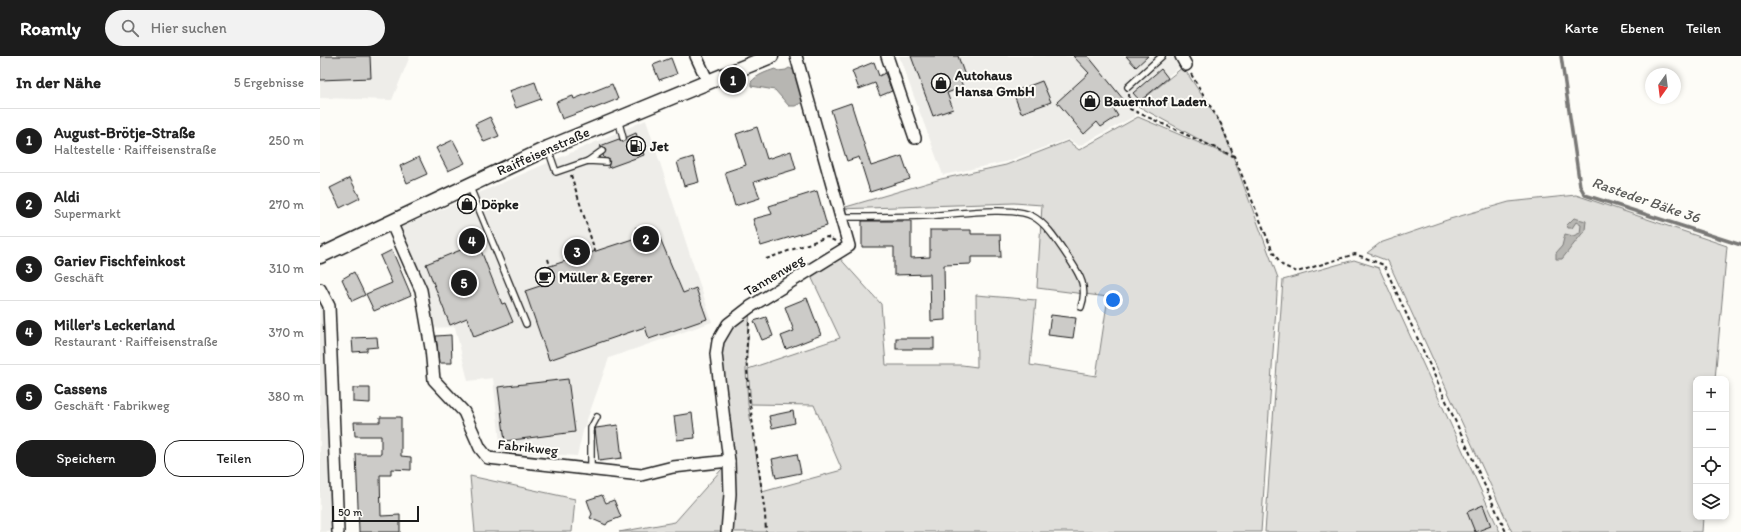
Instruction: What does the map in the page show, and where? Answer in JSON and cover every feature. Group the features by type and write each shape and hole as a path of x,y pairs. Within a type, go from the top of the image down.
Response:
{"street":[{"path":"696,56 708,82"},
{"name":"Raiffeisenstraße","path":"320,256 548,148 771,56"},
{"path":"796,56 849,246"},
{"path":"887,56 915,138"},
{"name":"Fabrikweg","path":"392,222 421,290 432,348 434,380 464,412 480,448 488,458 642,475 674,468 729,461"},
{"name":"Tannenweg","path":"727,532 730,494 729,461 716,354 718,341 728,324 750,307 849,246"},
{"path":"320,289 329,306 338,532"}],"lane":[{"path":"1128,87 1162,56"},
{"path":"618,119 623,138"},
{"path":"548,148 556,172 588,162 606,162"},
{"path":"588,162 602,151"},
{"path":"469,185 526,324"},
{"path":"841,217 916,216 1002,211 1016,211 1033,217 1047,229 1079,273 1084,285 1084,299 1081,307"},
{"path":"591,469 591,428 597,417"}],"path":[{"path":"1183,61 1221,124 1273,252 1282,265 1297,272 1355,254 1384,265 1506,532"},
{"path":"1128,87 1130,109 1234,157"},
{"path":"568,168 594,251"},
{"path":"636,227 640,237"},
{"path":"766,258 826,237 849,246"},
{"path":"548,259 550,266"},
{"path":"750,307 746,354 749,397 765,514 766,532"}],"shaded area":[{"path":"320,56 410,56 392,100 320,98"},
{"path":"899,56 1178,56 1182,65 1134,103 1135,116 1079,146 1068,139 1005,162 943,175"},
{"path":"1183,67 1221,124 1278,278 1261,532 619,532 675,522 729,461 718,341 750,307 746,370 748,404 762,492 842,470 814,405 751,404 748,369 840,338 809,272 836,254 881,304 886,365 962,365 977,367 976,295 1036,300 1030,365 1096,376 1108,297 1037,288 1042,205 1014,203 839,209 941,179 1006,165 1068,141 1079,150 1138,117 1228,155 1136,105"},
{"path":"789,68 794,70 803,102 795,106 789,106 775,90 751,86 751,82 762,74 775,69 778,71"},
{"path":"646,120 712,322 609,358 583,431 577,456 501,451 493,378 468,381 455,327 428,328 397,229"},
{"path":"1576,195 1727,246 1715,376 1693,376 1693,520 1703,520 1702,532 1512,532 1388,261 1367,253 1380,243 1450,219 1509,202"},
{"path":"1574,218 1586,221 1585,230 1562,259 1556,259 1556,253 1562,246 1565,234 1573,236 1580,233 1581,225 1576,222 1572,228 1568,228 1567,225"},
{"path":"1354,260 1379,268 1500,532 1265,532 1283,280"},
{"path":"320,302 325,312 334,532 320,532"},
{"path":"470,476 575,499 572,532 475,532"}],"building":[{"path":"320,56 370,56 371,78 320,80"},
{"name":"Autohaus Hansa GmbH","path":"911,56 958,56 965,76 960,79 963,87 947,93 953,109 933,116"},
{"name":"Bauernhof Laden","path":"1073,56 1088,56 1123,99 1113,108 1118,116 1101,127 1097,122 1084,134 1057,102 1089,73"},
{"path":"1126,56 1148,56 1136,67"},
{"path":"671,58 677,74 659,80 653,65"},
{"path":"874,62 879,76 885,73 892,91 880,96 875,83 859,89 852,71"},
{"path":"1161,69 1168,78 1140,101 1133,93"},
{"path":"1042,81 1051,102 1021,113 1013,92"},
{"path":"535,82 541,99 516,108 509,91"},
{"path":"612,84 618,99 562,119 556,102 573,96 574,99"},
{"path":"851,103 871,166 902,156 910,179 870,192 859,157 847,161 831,110"},
{"path":"490,117 499,136 484,142 475,124"},
{"path":"757,127 767,159 791,151 796,169 754,182 760,198 735,206 725,172 746,165 736,134"},
{"path":"636,133 644,155 608,168 610,160 604,158 603,155 606,150 600,146 619,139 624,142 627,137"},
{"path":"453,140 465,163 448,171 436,148"},
{"path":"419,157 427,174 407,183 400,166"},
{"path":"693,157 699,182 684,186 677,162"},
{"path":"350,178 360,198 340,208 330,188"},
{"path":"817,191 827,226 761,246 753,219 772,214 769,206"},
{"path":"862,221 911,221 911,258 930,257 930,230 971,230 971,234 1000,234 1001,257 971,257 971,264 944,265 945,320 931,321 930,274 894,275 894,247 862,247"},
{"path":"657,231 683,293 696,288 707,319 649,339 645,327 549,360 525,291 543,285 538,270"},
{"path":"478,243 502,304 505,303 513,322 474,337 467,318 450,325 426,264"},
{"path":"392,250 411,295 374,311 366,294 392,283 380,256"},
{"path":"354,272 365,295 352,301 342,279"},
{"path":"807,298 821,335 786,349 781,336 794,331 785,307"},
{"path":"1051,315 1076,318 1073,338 1048,335"},
{"path":"766,317 773,336 762,340 754,321"},
{"path":"451,335 452,363 439,363 436,336"},
{"path":"377,337 378,347 367,348 367,351 353,352 352,338"},
{"path":"896,338 934,338 934,349 896,349"},
{"path":"568,379 575,432 505,441 498,387"},
{"path":"353,388 370,388 370,403 353,402"},
{"path":"793,411 795,423 772,428 769,416"},
{"path":"692,413 695,438 677,440 674,416"},
{"path":"380,417 401,417 401,456 411,457 411,470 391,469 391,475 380,475 381,516 400,515 400,532 359,532 356,454 381,454 381,436 355,436 354,422 380,422"},
{"path":"618,425 622,458 599,461 595,429"},
{"path":"797,454 801,473 776,478 772,459"},
{"path":"602,495 606,503 614,500 621,517 608,522 606,525 590,518 592,514 587,500"},
{"path":"1483,505 1491,526 1475,532 1467,512"}],"waterway":[{"name":"Rasteder Bäke 36","path":"1561,56 1580,186 1585,195 1741,245"}],"place":[{"name":"August-Brötje-Straße","path":"733,80"},
{"name":"Autohaus Hansa GmbH","path":"941,83"},
{"name":"Bauernhof Laden","path":"1090,101"},
{"name":"Jet","path":"636,146"},
{"name":"Döpke","path":"467,204"},
{"name":"Aldi","path":"646,239"},
{"name":"Miller's Leckerland","path":"472,241"},
{"name":"Gariev Fischfeinkost","path":"577,252"},
{"name":"Müller & Egerer","path":"545,277"},
{"name":"Cassens","path":"464,283"}]}
